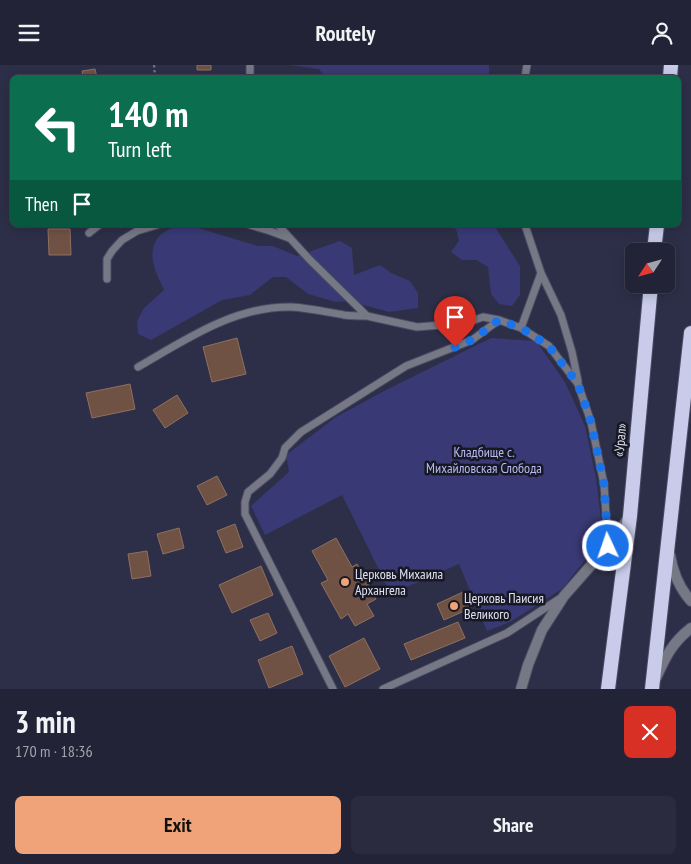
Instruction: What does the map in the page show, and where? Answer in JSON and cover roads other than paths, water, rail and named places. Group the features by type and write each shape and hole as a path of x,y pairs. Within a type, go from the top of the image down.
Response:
{"highway":[{"path":"655,243 657,227"},
{"name":"«Урал»","path":"608,689 630,516 650,293"},
{"path":"653,687 691,333"}],"street":[{"path":"522,689 528,665 542,629 564,596 608,546 630,516"},
{"path":"668,544 673,569 680,585 691,601"},
{"path":"653,687 671,648 691,628"}],"lane":[{"path":"88,233 96,227"},
{"path":"107,279 107,259 112,251 122,240 137,231 150,227"},
{"path":"257,227 292,239"},
{"path":"280,227 309,259 367,316"},
{"path":"526,227 541,273 561,315 572,352 578,384 591,422 604,484 608,546"},
{"path":"521,328 541,273"},
{"path":"138,367 211,326 252,311 290,307 345,315 367,316 417,327 466,323 483,317 499,320 521,328 549,346 578,384"},
{"path":"333,689 245,514 248,492 270,474 282,459 285,448 301,432 406,366 472,340 499,320"},
{"path":"383,689 507,633 564,596"}],"place":[{"name":"Церковь Михаила Архангела","path":"345,582"},
{"name":"Церковь Паисия Великого","path":"454,606"}],"park label":[{"name":"Кладбище с. Михайловская Слобода","path":"484,460"}]}
